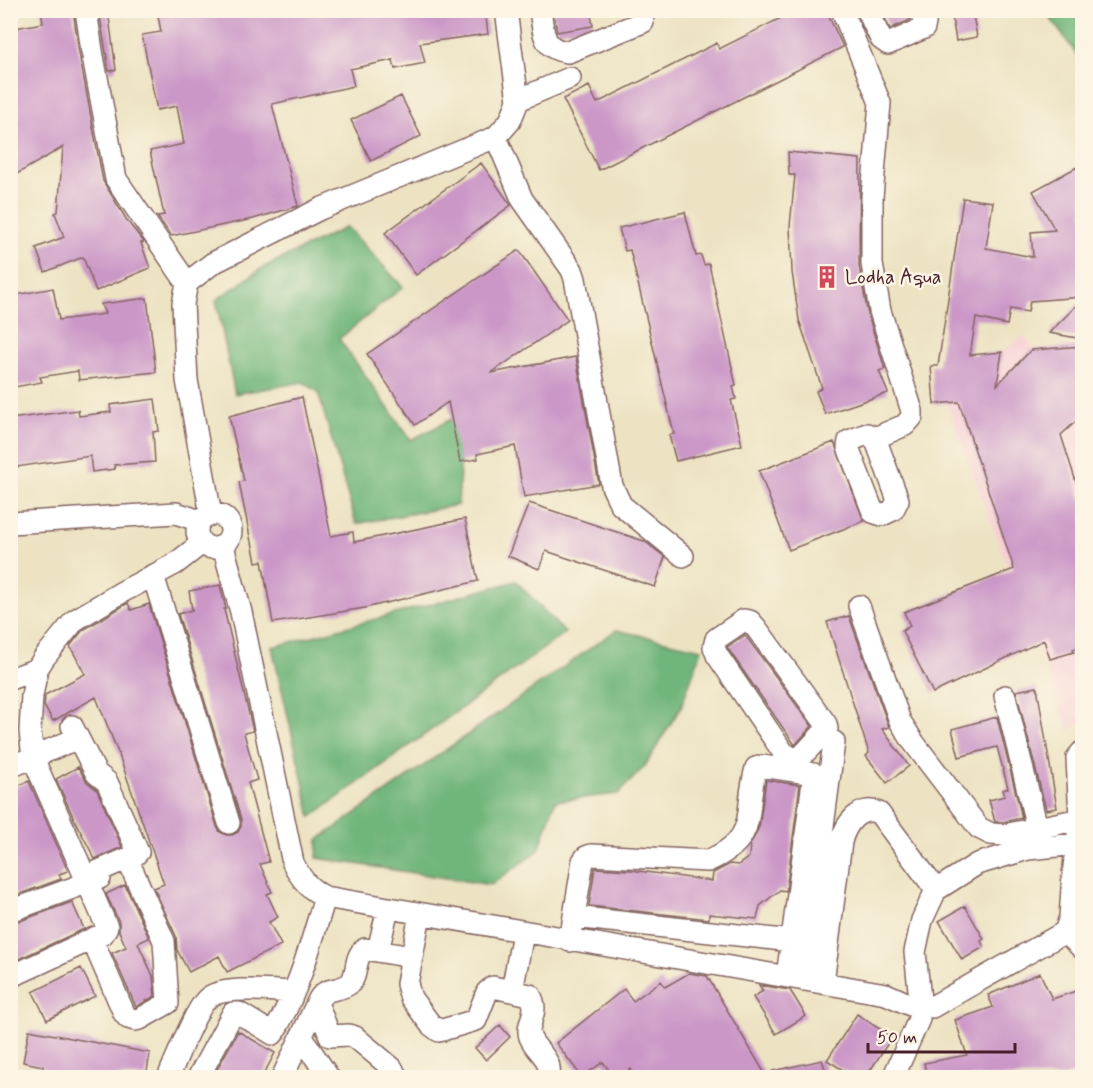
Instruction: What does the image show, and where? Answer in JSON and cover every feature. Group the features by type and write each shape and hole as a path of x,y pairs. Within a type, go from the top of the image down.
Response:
{"street":[{"path":"86,10 116,180 187,283"},
{"path":"506,10 518,100 510,121 496,137 320,209 213,263 187,283 183,304 187,380 205,518 197,530 199,539 213,545 241,612 293,863 301,878 312,891 325,897 886,994 921,1007 1039,948 1065,932 1070,917 1080,819 1077,758 1083,752"},
{"path":"540,10 547,44 558,51 568,52 643,22"},
{"path":"842,10 880,103 873,197 872,264 880,311 912,411 912,417 905,425 875,438"},
{"path":"867,10 881,39 888,45 924,28 925,23 920,10"},
{"path":"518,100 570,78"},
{"path":"496,137 522,199 572,270 612,486 616,497 621,505 683,556"},
{"path":"10,523 176,513 205,518 217,514 225,517 230,524 231,532 229,540 213,545 153,575 75,620 37,669 32,696 30,731 33,758 107,927 99,935 10,977"},
{"path":"153,575 229,823"},
{"path":"859,606 900,721 914,743 979,828 991,834 1004,835 1080,819"},
{"path":"797,761 827,729 826,724 757,628 750,621 744,620 716,639 714,646 717,656 783,752 797,761 825,774"},
{"path":"10,679 37,669"},
{"path":"1005,696 1037,828"},
{"path":"10,767 33,758 75,732 96,773 107,782 138,852 86,880"},
{"path":"804,980 806,901 825,774 834,742"},
{"path":"570,940 583,861 586,857 591,855 708,861 725,854 745,831 756,768 762,766 825,774"},
{"path":"804,980 831,840 825,774"},
{"path":"804,980 792,941 831,840 851,820 865,811 872,810 879,813 936,891"},
{"path":"893,1077 921,1007 915,952 922,920 936,891 977,864 1028,849 1077,844"},
{"path":"10,906 16,909 86,880 139,862 164,941 168,1003 140,1019 128,1018 124,1013 99,935"},
{"path":"273,1034 307,959 325,897"},
{"path":"378,951 388,908"},
{"path":"420,914 407,984 411,998 431,1025 439,1031 476,1020 489,989 493,987 530,995 535,1008 529,1031 530,1037 549,1064 549,1074 544,1077"},
{"path":"574,917 792,941"},
{"path":"1065,932 1083,948"},
{"path":"512,991 523,933"},
{"path":"282,1077 316,1003 324,992 347,985 351,981 361,952 365,949 412,957"},
{"path":"168,1077 207,998 215,994 237,990 293,992"},
{"path":"316,1003 328,1034 334,1037 344,1035 355,1037 392,1068 397,1077"},
{"path":"198,1077 233,1013 239,1013 283,1042 287,1053 273,1077"},
{"path":"301,1036 329,1077"}],"shaded area":[{"path":"1024,336 1082,416 1082,722 1069,730 943,393"}],"green space":[{"path":"1045,11 1082,11 1082,60 1078,56"},
{"path":"347,227 403,287 339,339 411,440 463,413 458,505 356,524 318,392 303,382 235,394 216,300 264,267"},
{"path":"516,581 565,633 311,817 272,647"},
{"path":"616,630 702,649 681,707 645,766 618,794 555,801 539,850 491,885 317,858 318,840"}],"building":[{"path":"41,10 73,10 103,181 128,222 144,242 141,243 150,268 96,291 83,257 45,272 36,248 64,237 55,213 58,212 63,147 10,178 10,29 43,23"},
{"path":"99,10 108,10 116,70 109,71"},
{"path":"157,10 485,10 488,34 420,43 425,63 395,69 393,60 350,69 354,86 272,104 298,206 253,219 171,236 157,216 164,215 150,151 184,144 177,106 157,110 142,35 161,32"},
{"path":"553,10 590,10 593,26 557,32"},
{"path":"777,10 826,10 843,47 599,170 563,99 589,86 597,103 717,43 719,49 781,18"},
{"path":"881,10 908,10 910,20 890,29"},
{"path":"951,10 972,10 977,37 956,41"},
{"path":"401,96 421,136 371,161 351,120"},
{"name":"Lodha Aqua","path":"788,152 860,159 859,266 868,315 885,369 879,371 888,393 825,414 816,391 822,388 799,320 792,272 790,226 795,175 789,175"},
{"path":"481,163 511,205 416,275 385,233"},
{"path":"1077,167 1083,177 1083,297 1030,301 1028,312 1010,309 1007,325 976,318 970,355 1002,352 997,385 1031,350 1083,346 1083,415 1061,435 1083,504 1083,646 1073,649 1074,652 1050,659 1044,640 933,693 902,631 910,626 904,612 1014,569 959,402 934,404 931,366 938,366 963,198 993,202 986,248 1033,257 1031,232 1055,230 1033,191"},
{"path":"685,212 696,256 701,255 704,265 709,264 736,385 733,386 736,399 731,400 742,445 676,461 669,435 674,434 630,250 625,251 619,228"},
{"path":"519,250 568,320 491,373 576,357 599,484 524,497 515,446 477,454 478,459 460,462 448,402 415,425 367,354"},
{"path":"53,288 59,320 105,314 101,304 147,298 156,372 79,380 78,371 40,377 42,382 15,387 10,364 10,296"},
{"path":"1083,299 1083,339 1049,333"},
{"path":"302,397 331,536 353,532 354,542 465,519 478,581 365,608 273,623 262,561 256,562 251,542 239,482 244,481 229,416"},
{"path":"155,399 159,431 153,432 155,462 114,465 115,469 92,472 90,456 10,468 10,419 78,410 79,416 111,412 110,405"},
{"path":"834,442 864,521 789,550 759,471"},
{"path":"529,503 644,541 665,557 655,587 546,551 539,569 508,556"},
{"path":"220,585 253,731 244,733 257,780 248,783 269,862 260,864 272,892 267,894 278,917 269,922 281,945 227,972 219,956 189,972 177,950 176,936 154,888 164,884 96,697 53,721 44,706 45,695 85,674 70,646 83,630 128,603 131,610 149,604 217,827 226,835 238,832 241,819 178,614 192,610 189,591"},
{"path":"849,616 889,727 882,729 909,766 887,783 866,756 869,753 827,622"},
{"path":"745,635 812,726 795,745 727,647"},
{"path":"1037,687 1057,808 1046,810 1016,691"},
{"path":"997,717 1022,818 1003,822 995,822 989,800 1005,796 1003,790 1008,788 997,747 959,757 952,729"},
{"path":"78,767 87,782 97,790 122,847 95,859 56,779"},
{"path":"766,780 800,785 786,891 780,890 760,906 757,919 709,914 709,919 589,906 595,868 631,870 712,881 713,873 730,864 738,865 749,857 750,845 759,827"},
{"path":"29,781 68,871 59,874 61,879 17,895 10,893 10,789"},
{"path":"125,885 149,938 138,943 153,976 155,996 136,1007 112,953 126,947 119,931 119,922 106,894"},
{"path":"72,902 84,929 10,963 10,920 20,921"},
{"path":"965,906 984,939 981,941 984,947 962,960 939,921"},
{"path":"81,968 95,996 47,1020 33,992"},
{"path":"689,973 707,976 767,1077 635,1077 631,1069 619,1077 614,1077 603,1062 582,1077 556,1043 624,989 633,1001 661,981 665,987"},
{"path":"1040,973 1052,999 1076,991 1083,1009 1083,1074 1065,1075 1066,1077 927,1077 924,1063 967,1055 955,1020 993,1007 988,995"},
{"path":"759,985 790,990 806,1016 776,1034 753,997 763,991"},
{"path":"857,1014 892,1037 866,1077 854,1077 827,1060"},
{"path":"500,1025 510,1037 486,1060 475,1048"},
{"path":"29,1030 150,1053 146,1077 41,1077 43,1066 23,1062"},
{"path":"238,1031 275,1053 262,1077 213,1077"},
{"path":"822,1060 828,1077 773,1077 772,1071"}],"place":[{"name":"Lodha Aqua","path":"827,277"}]}
